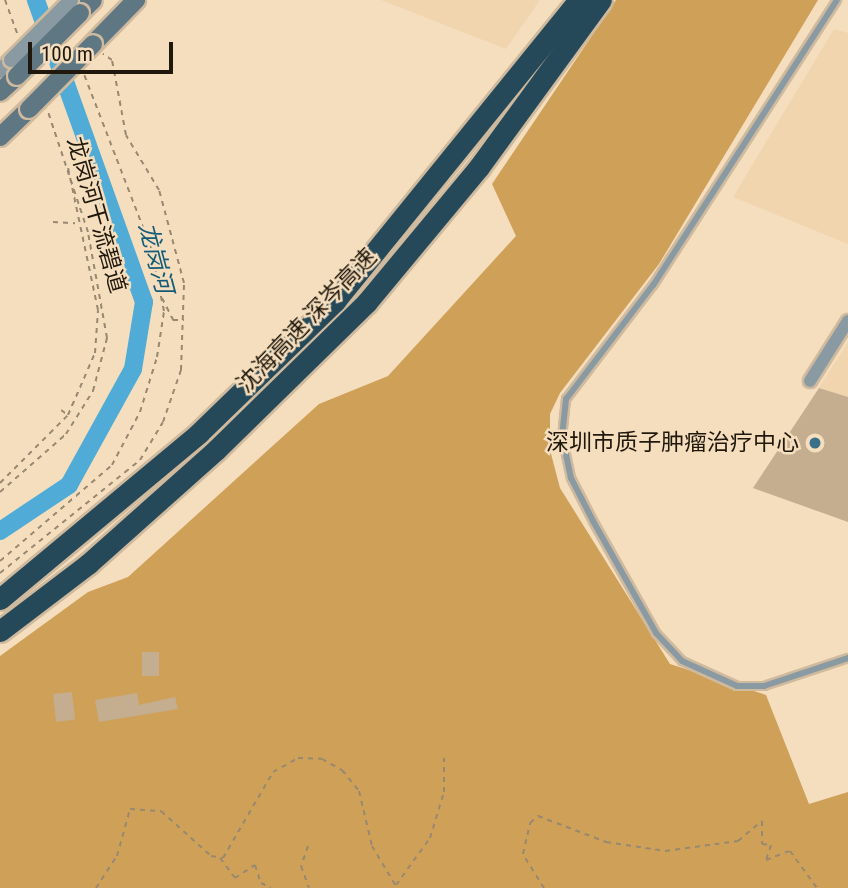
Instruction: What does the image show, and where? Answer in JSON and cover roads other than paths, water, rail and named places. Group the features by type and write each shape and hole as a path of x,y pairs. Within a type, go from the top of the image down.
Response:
{"highway":[{"name":"沈海高速 深岑高速","path":"0,599 199,433 335,301 579,0"},
{"name":"沈海高速 深岑高速","path":"0,631 88,564 216,450 367,302 479,167 601,0"}],"main road":[{"path":"0,92 9,69 75,7 93,0"},
{"path":"0,137 37,106 136,0"}],"street":[{"path":"810,381 848,321"}],"lane":[{"path":"838,0 653,285 566,399 562,436 570,478 656,633 682,661 737,686 764,686 848,658"}],"waterway":[{"name":"龙岗河","path":"0,531 69,485 133,369 144,302 36,0"}],"place":[{"name":"深圳市质子肿瘤治疗中心","path":"815,443"}]}
